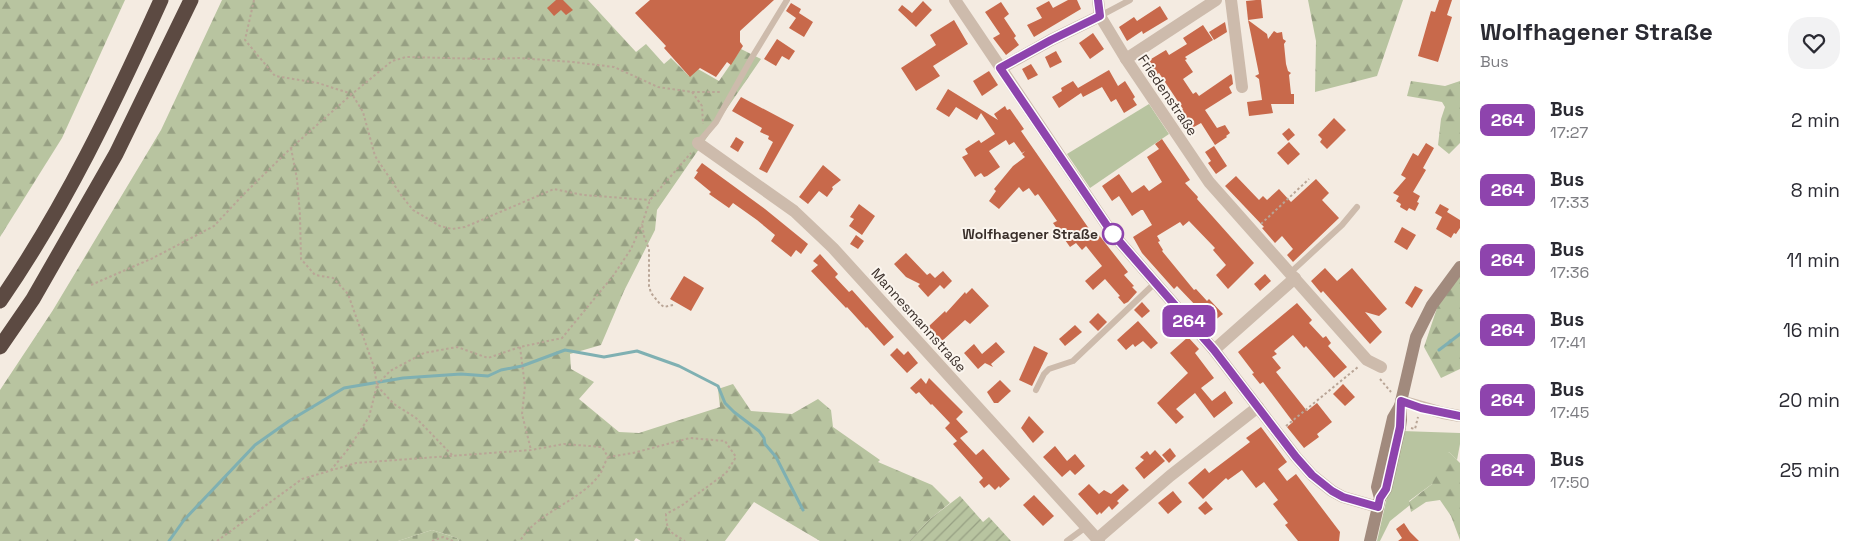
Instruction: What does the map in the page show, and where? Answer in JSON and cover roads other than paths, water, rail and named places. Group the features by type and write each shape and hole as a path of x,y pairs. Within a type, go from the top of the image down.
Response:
{"highway":[{"path":"0,301 54,217 94,143 161,0"},
{"path":"0,347 33,299 116,154 191,0"}],"main road":[{"path":"1370,541 1379,503 1386,489 1398,436 1401,420 1400,404 1412,350 1420,326 1440,292 1460,267"}],"street":[{"path":"955,0 1112,233 1214,350 1301,463 1322,484 1343,497 1379,503"},
{"path":"1000,68 1100,16 1098,0"},
{"path":"1126,59 1216,0"},
{"path":"1231,0 1242,87"},
{"name":"Friedenstraße","path":"1100,16 1200,171 1252,233 1367,360 1380,367"},
{"name":"Mannesmannstraße","path":"701,139 794,211 833,248 1098,540 1170,476 1258,407"},
{"path":"1214,350 1292,276"},
{"path":"1400,404 1460,416"}],"lane":[{"path":"701,139 716,122 787,0"},
{"path":"1100,16 1130,0"},
{"path":"1292,276 1357,207"},
{"path":"1036,390 1048,370 1073,361 1155,283"},
{"path":"1067,541 1086,527"}],"waterway":[{"path":"1439,350 1460,334"},
{"path":"169,541 184,520 255,445 289,421 344,388 403,378 461,374 488,376 501,370 522,366 565,350 604,357 637,351 679,366 718,386 725,403 759,431 764,438 765,444 776,457 803,510"}],"place":[{"name":"Wolfhagener Straße","path":"1113,234"}]}
